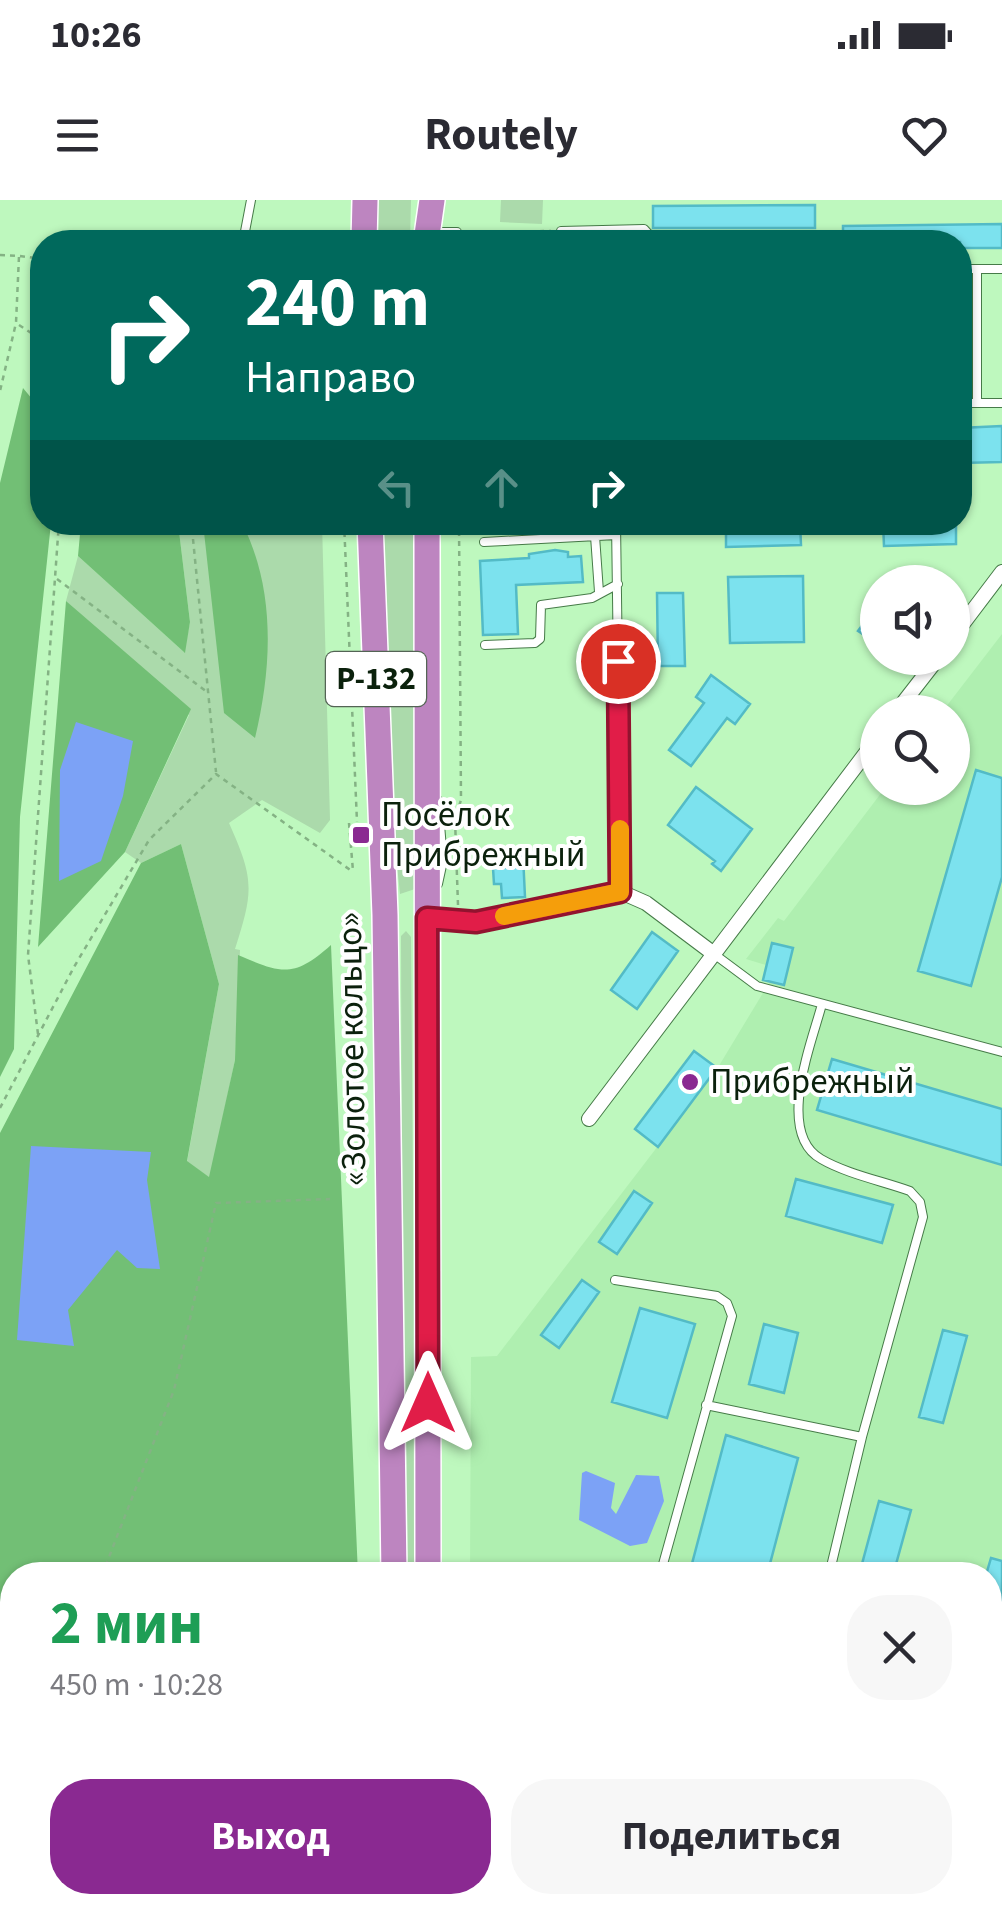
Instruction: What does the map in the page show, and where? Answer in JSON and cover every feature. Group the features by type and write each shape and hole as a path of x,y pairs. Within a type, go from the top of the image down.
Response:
{"highway":[{"path":"364,230 365,200"},
{"path":"428,230 432,200"},
{"name":"«Золотое кольцо»","path":"370,535 385,915 394,1562"},
{"name":"«Золотое кольцо»","path":"427,535 428,1562"},
{"path":"385,915 427,918"}],"street":[{"path":"970,614 1002,572"},
{"path":"909,695 925,675"},
{"path":"589,1119 860,761"},
{"path":"427,918 458,922 620,892 646,904 714,954"}],"lane":[{"path":"245,230 251,200"},
{"path":"560,230 644,230"},
{"path":"972,269 1002,268"},
{"path":"977,269 977,403"},
{"path":"972,403 1002,403"},
{"path":"484,542 616,535 620,892"},
{"path":"595,536 598,592"},
{"path":"485,645 536,643 540,639 541,605 592,598 618,584"},
{"path":"714,954 757,986 1002,1052"},
{"path":"822,1004 800,1088 798,1119 804,1141 818,1158 910,1191 920,1202 923,1216 832,1562"},
{"path":"615,1280 717,1296 727,1303 732,1316 664,1562"},
{"path":"706,1406 862,1437"}],"path":[{"path":"0,255 30,257"},
{"path":"0,391 16,324 19,256"},
{"path":"16,324 30,333"},
{"path":"38,1034 28,955 58,535"},
{"path":"345,535 357,822"},
{"path":"458,922 454,819 461,800 459,535"},
{"path":"193,538 216,774 353,872 349,823"},
{"path":"55,577 208,693"},
{"path":"0,1108 149,840 216,774"},
{"path":"107,1562 174,1390 216,1204 330,1199"}],"shaded area":[{"path":"378,200 411,200 410,230 377,230"},
{"path":"501,200 543,200 542,224 500,222"},
{"path":"23,388 30,396 30,535 50,535 20,817 14,1049 0,1077 0,483"},
{"path":"80,535 179,535 190,622 185,653 78,556"},
{"path":"179,535 322,535 330,820 320,833 262,800 229,823 247,872 248,898 235,949 240,950 235,1060 210,1178 187,1162 219,984 181,844 141,863 125,852 189,715 66,601 78,556 184,652 190,622"},
{"path":"204,535 247,535 261,575 268,629 265,684 255,738 224,713"},
{"path":"383,535 415,535 415,812 394,814"},
{"path":"66,601 191,709 125,852 38,947"},
{"path":"1002,634 1002,1562 470,1562 471,1357 497,1356 717,1069 769,983 763,981 766,965 746,959 778,918 784,921 872,805 970,805 970,695 955,695"},
{"path":"416,826 418,888 400,894 393,827"},
{"path":"181,844 219,984 187,1161 209,1177 235,1060 238,955 287,970 307,963 331,945 357,1562 0,1562 0,1133 141,863"},
{"path":"406,931 411,937 416,1562 403,1562 401,936"}],"water":[{"path":"76,722 133,741 123,796 101,861 59,881 60,770"},
{"path":"31,1146 151,1152 147,1180 160,1269 137,1268 117,1250 68,1310 74,1346 17,1340"},
{"path":"586,1471 615,1483 611,1508 616,1514 636,1475 659,1476 664,1501 647,1543 630,1546 579,1520 582,1473"}],"building":[{"path":"815,205 815,228 653,228 653,206"},
{"path":"1002,224 1002,248 972,248 972,230 843,230 843,226"},
{"path":"1002,426 1002,462 972,463 972,427"},
{"path":"726,535 801,535 801,545 726,547"},
{"path":"884,535 956,535 956,544 884,546"},
{"path":"568,552 568,557 581,556 583,582 516,585 518,634 483,635 480,561 529,558 529,554"},
{"path":"803,576 804,642 730,643 728,577"},
{"path":"657,593 683,593 685,666 658,666"},
{"path":"711,675 750,704 735,724 727,718 691,766 669,750 704,703 696,697"},
{"path":"976,770 1002,778 1002,877 971,986 918,971 966,805 970,805"},
{"path":"696,787 752,829 721,871 712,864 715,861 668,825"},
{"path":"523,855 525,897 502,898 501,884 494,884 493,868 508,867 507,856"},
{"path":"652,932 678,951 637,1009 611,990"},
{"path":"772,943 793,948 784,985 763,980"},
{"path":"694,1051 717,1068 658,1147 635,1129"},
{"path":"832,1059 1002,1109 1002,1165 817,1110"},
{"path":"796,1179 893,1205 882,1243 786,1216"},
{"path":"634,1191 652,1203 617,1254 599,1242"},
{"path":"582,1280 599,1292 559,1348 541,1335"},
{"path":"640,1308 695,1324 667,1418 612,1402"},
{"path":"764,1324 798,1333 784,1393 749,1384"},
{"path":"943,1330 967,1336 943,1423 919,1417"},
{"path":"726,1435 798,1458 770,1562 692,1562"},
{"path":"879,1501 911,1510 897,1562 863,1562"}],"slow traffic":[{"path":"504,916 620,892 620,829"}],"place":[{"name":"Посёлок Прибрежный","path":"361,835"},
{"name":"Прибрежный","path":"690,1082"}],"route":[{"path":"428,1403 427,918 476,922 620,892 618,661"}]}
